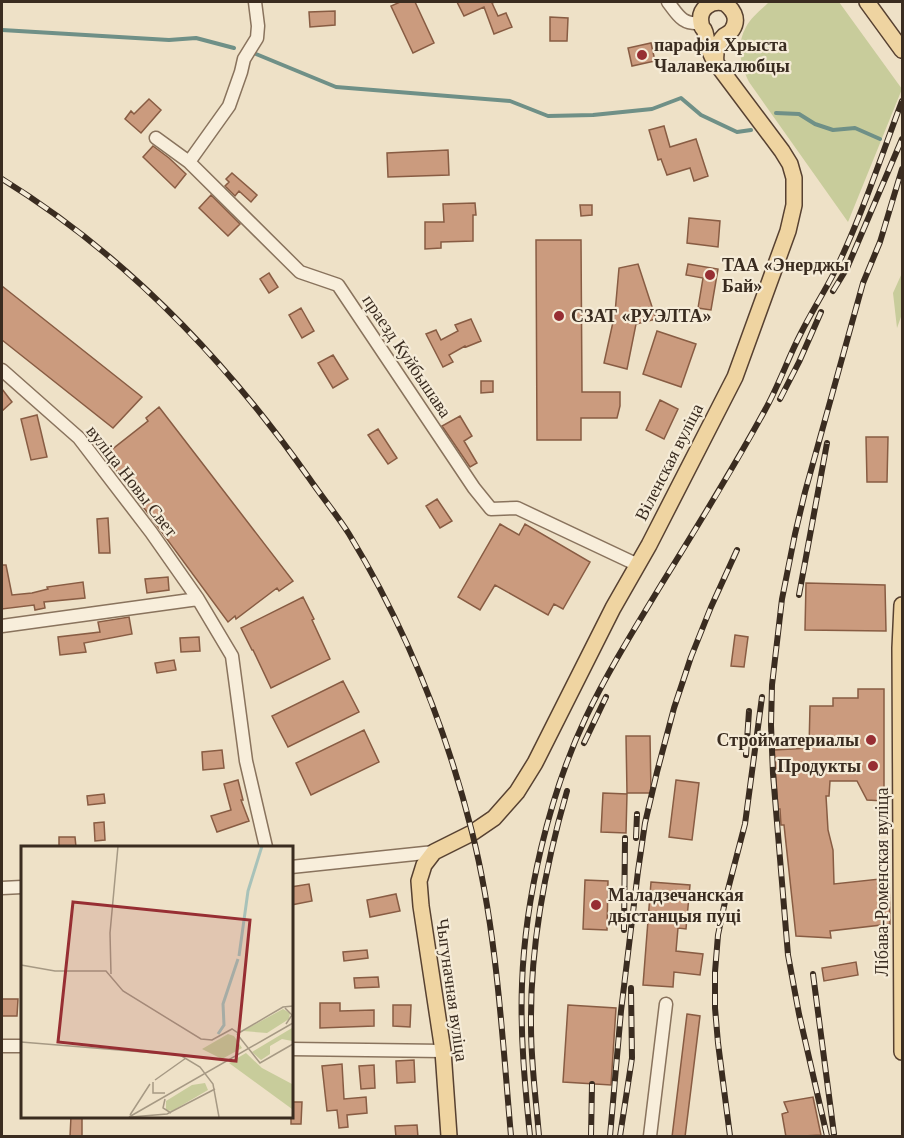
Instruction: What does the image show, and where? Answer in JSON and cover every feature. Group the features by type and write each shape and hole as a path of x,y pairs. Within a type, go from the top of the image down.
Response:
{"main road":[{"path":"867,2 903,50"},
{"path":"703,26 711,36 724,36 734,27 735,16 727,4 703,10 701,14 703,26 712,57"},
{"path":"712,57 724,36"},
{"name":"Віленская вуліца","path":"434,852 472,833 494,818 517,792 535,763 613,608 638,565 735,377 788,231 794,205 794,178 790,164 712,57"},
{"name":"Лібава-Роменская вуліца","path":"903,604 900,648 903,1052"},
{"name":"Чыгуначная вуліца","path":"434,852 424,865 420,881 420,898 443,1051 449,1137"}],"street":[{"path":"189,162 229,105 244,59 257,38 255,2"},
{"path":"668,2 681,19 703,26"},
{"name":"праезд Куйбышава","path":"156,138 189,162 300,272 338,285 474,488 491,509 517,508 638,565"},
{"name":"вуліца Новы Свет","path":"2,370 79,438 151,532 198,599 232,656 246,761 266,846"},
{"path":"2,626 198,599"},
{"path":"292,867 434,852"},
{"path":"2,888 21,887"},
{"path":"650,1137 666,1004"},
{"path":"2,1046 21,1046"},
{"path":"292,1049 443,1051"}],"green space":[{"path":"769,2 839,2 902,89 848,222 749,82 743,68 740,48 743,34 751,20"},
{"path":"902,273 902,314 897,328 893,293"}],"building":[{"path":"400,2 415,2 434,43 413,53 391,6"},
{"path":"457,2 495,2 492,3 498,16 506,13 512,27 494,34 484,7 464,16"},
{"path":"335,11 335,25 310,27 309,12"},
{"path":"550,17 568,18 567,41 550,41"},
{"name":"парафія Хрыста Чалавекалюбцы","path":"651,43 655,61 632,66 628,48"},
{"path":"149,99 161,110 141,133 125,119 131,111 134,114"},
{"path":"664,126 670,147 696,139 708,176 694,181 690,168 667,175 661,159 658,160 649,130"},
{"path":"153,146 186,174 175,188 143,157"},
{"path":"448,150 449,175 388,177 387,153"},
{"path":"232,173 257,195 251,202 239,191 235,196 225,186 229,182 226,179"},
{"path":"211,195 240,224 228,236 199,208"},
{"path":"475,203 473,241 441,242 441,248 425,249 425,222 444,222 443,204"},
{"path":"580,205 592,205 592,215 581,216"},
{"path":"689,218 720,221 718,247 687,243"},
{"name":"СЗАТ «РУЭЛТА»","path":"536,240 581,240 582,392 620,392 617,418 581,418 581,440 537,440"},
{"path":"638,264 656,319 636,324 627,369 604,363 615,313 619,268"},
{"path":"688,264 718,269 711,310 698,308 703,278 686,275"},
{"path":"269,273 278,287 269,293 260,279"},
{"path":"2,286 142,397 113,428 2,340"},
{"path":"301,308 314,331 302,338 289,315"},
{"path":"471,319 481,341 465,346 449,355 453,362 443,367 426,334 436,330 441,340 458,331 455,325"},
{"path":"657,331 696,344 681,387 643,374"},
{"path":"333,355 348,379 333,388 318,363"},
{"path":"481,381 493,381 493,392 481,393"},
{"path":"2,389 12,402 2,411"},
{"path":"660,400 678,409 664,439 646,430"},
{"path":"159,407 293,581 279,591 277,588 236,619 235,616 228,622 105,455 148,421 146,418"},
{"path":"37,415 47,457 31,460 21,419"},
{"path":"460,416 472,436 464,441 477,463 470,467 442,426"},
{"path":"378,429 397,458 388,464 368,435"},
{"path":"866,437 888,437 887,482 867,482"},
{"path":"437,499 452,521 440,528 426,506"},
{"path":"108,518 110,553 99,553 97,519"},
{"path":"500,524 519,535 525,524 590,562 563,609 554,604 548,615 495,585 480,610 458,597"},
{"path":"2,565 6,565 12,595 83,582 85,598 44,602 45,608 35,610 34,605 2,609"},
{"path":"168,577 169,590 147,593 145,579"},
{"path":"806,583 885,585 886,631 805,630"},
{"path":"303,597 330,659 271,688 241,628"},
{"path":"129,617 132,634 84,643 86,652 60,655 58,637 100,632 98,622"},
{"path":"735,635 748,637 744,667 731,666"},
{"path":"199,637 200,651 181,652 180,638"},
{"path":"174,660 176,670 157,673 155,663"},
{"path":"343,681 359,712 288,747 272,716"},
{"path":"858,689 884,689 884,801 867,800 857,781 830,781 829,796 826,796 828,830 833,850 834,884 889,878 890,924 830,931 831,938 796,936 784,825 781,825 780,809 778,809 774,750 809,748 810,706 833,706 833,698 858,698"},
{"path":"364,730 379,762 311,795 296,763"},
{"path":"626,736 650,736 651,793 627,793"},
{"path":"222,750 224,768 203,770 202,752"},
{"path":"238,780 243,800 241,800 249,821 217,832 211,816 231,810 224,784"},
{"path":"676,780 699,783 692,840 669,837"},
{"path":"603,793 627,794 626,833 601,832"},
{"path":"104,794 105,803 88,805 87,796"},
{"path":"104,822 105,840 95,841 94,823"},
{"path":"59,837 75,837 76,846 59,846"},
{"name":"Маладзечанская дыстанцыя пуці","path":"585,880 608,881 607,930 583,929"},
{"path":"651,882 690,885 686,929 678,928 676,951 703,954 700,975 674,972 673,987 643,985"},
{"path":"309,884 312,901 292,905 292,887"},
{"path":"396,894 400,911 370,917 367,900"},
{"path":"367,950 368,958 344,961 343,952"},
{"path":"856,962 858,975 824,981 822,968"},
{"path":"378,977 379,987 355,988 354,978"},
{"path":"2,999 18,999 17,1016 2,1016"},
{"path":"320,1003 340,1003 340,1011 374,1010 374,1026 320,1028"},
{"path":"393,1005 411,1005 410,1027 393,1026"},
{"path":"568,1005 616,1008 611,1085 563,1082"},
{"path":"687,1014 700,1016 685,1137 672,1137"},
{"path":"414,1060 415,1082 397,1083 396,1061"},
{"path":"342,1064 344,1099 366,1097 367,1113 347,1115 348,1127 339,1128 337,1110 327,1111 322,1066"},
{"path":"374,1065 375,1088 361,1089 359,1066"},
{"path":"813,1097 821,1135 786,1137 782,1114 788,1112 784,1102"},
{"path":"292,1102 302,1102 301,1124 291,1124"},
{"path":"71,1117 82,1117 82,1137 70,1137"},
{"path":"417,1125 418,1137 396,1137 395,1126"}],"waterway":[{"path":"2,30 169,40 196,38 234,48"},
{"path":"256,54 336,87 510,101 548,116 593,115 652,109 681,98 701,115 737,132 751,130"},
{"path":"776,113 799,114 815,124 833,130 855,128 880,139"}],"railway":[{"path":"530,1136 522,1022 524,951 541,848 561,780 573,747 603,683 728,476 770,401 796,342 845,249 902,101"},
{"path":"833,291 847,268 902,139"},
{"path":"827,1136 788,955 773,774 772,685 782,599 805,492 863,283 880,242 902,169"},
{"path":"2,179 90,241 131,276 208,352 277,435 344,527 369,569 422,678 450,754 472,832 493,946 511,1136"},
{"path":"780,399 821,312"},
{"path":"799,595 827,443"},
{"path":"610,1136 621,1011 645,823 674,708 691,657 737,550"},
{"path":"584,743 606,697"},
{"path":"730,1136 718,1043 715,972 718,935 745,824 762,697"},
{"path":"746,755 749,711"},
{"path":"539,1136 531,1040 533,967 540,907 567,791"},
{"path":"636,838 637,814"},
{"path":"624,930 625,838"},
{"path":"813,974 834,1134"},
{"path":"620,1136 632,1058 631,988"},
{"path":"591,1136 592,1084"}],"place":[{"name":"парафія Хрыста Чалавекалюбцы","path":"642,55"},
{"name":"ТАА «Энерджы Бай»","path":"710,275"},
{"name":"СЗАТ «РУЭЛТА»","path":"559,316"},
{"name":"Стройматериалы","path":"871,740"},
{"name":"Продукты","path":"873,766"},
{"name":"Маладзечанская дыстанцыя пуці","path":"596,905"}]}
